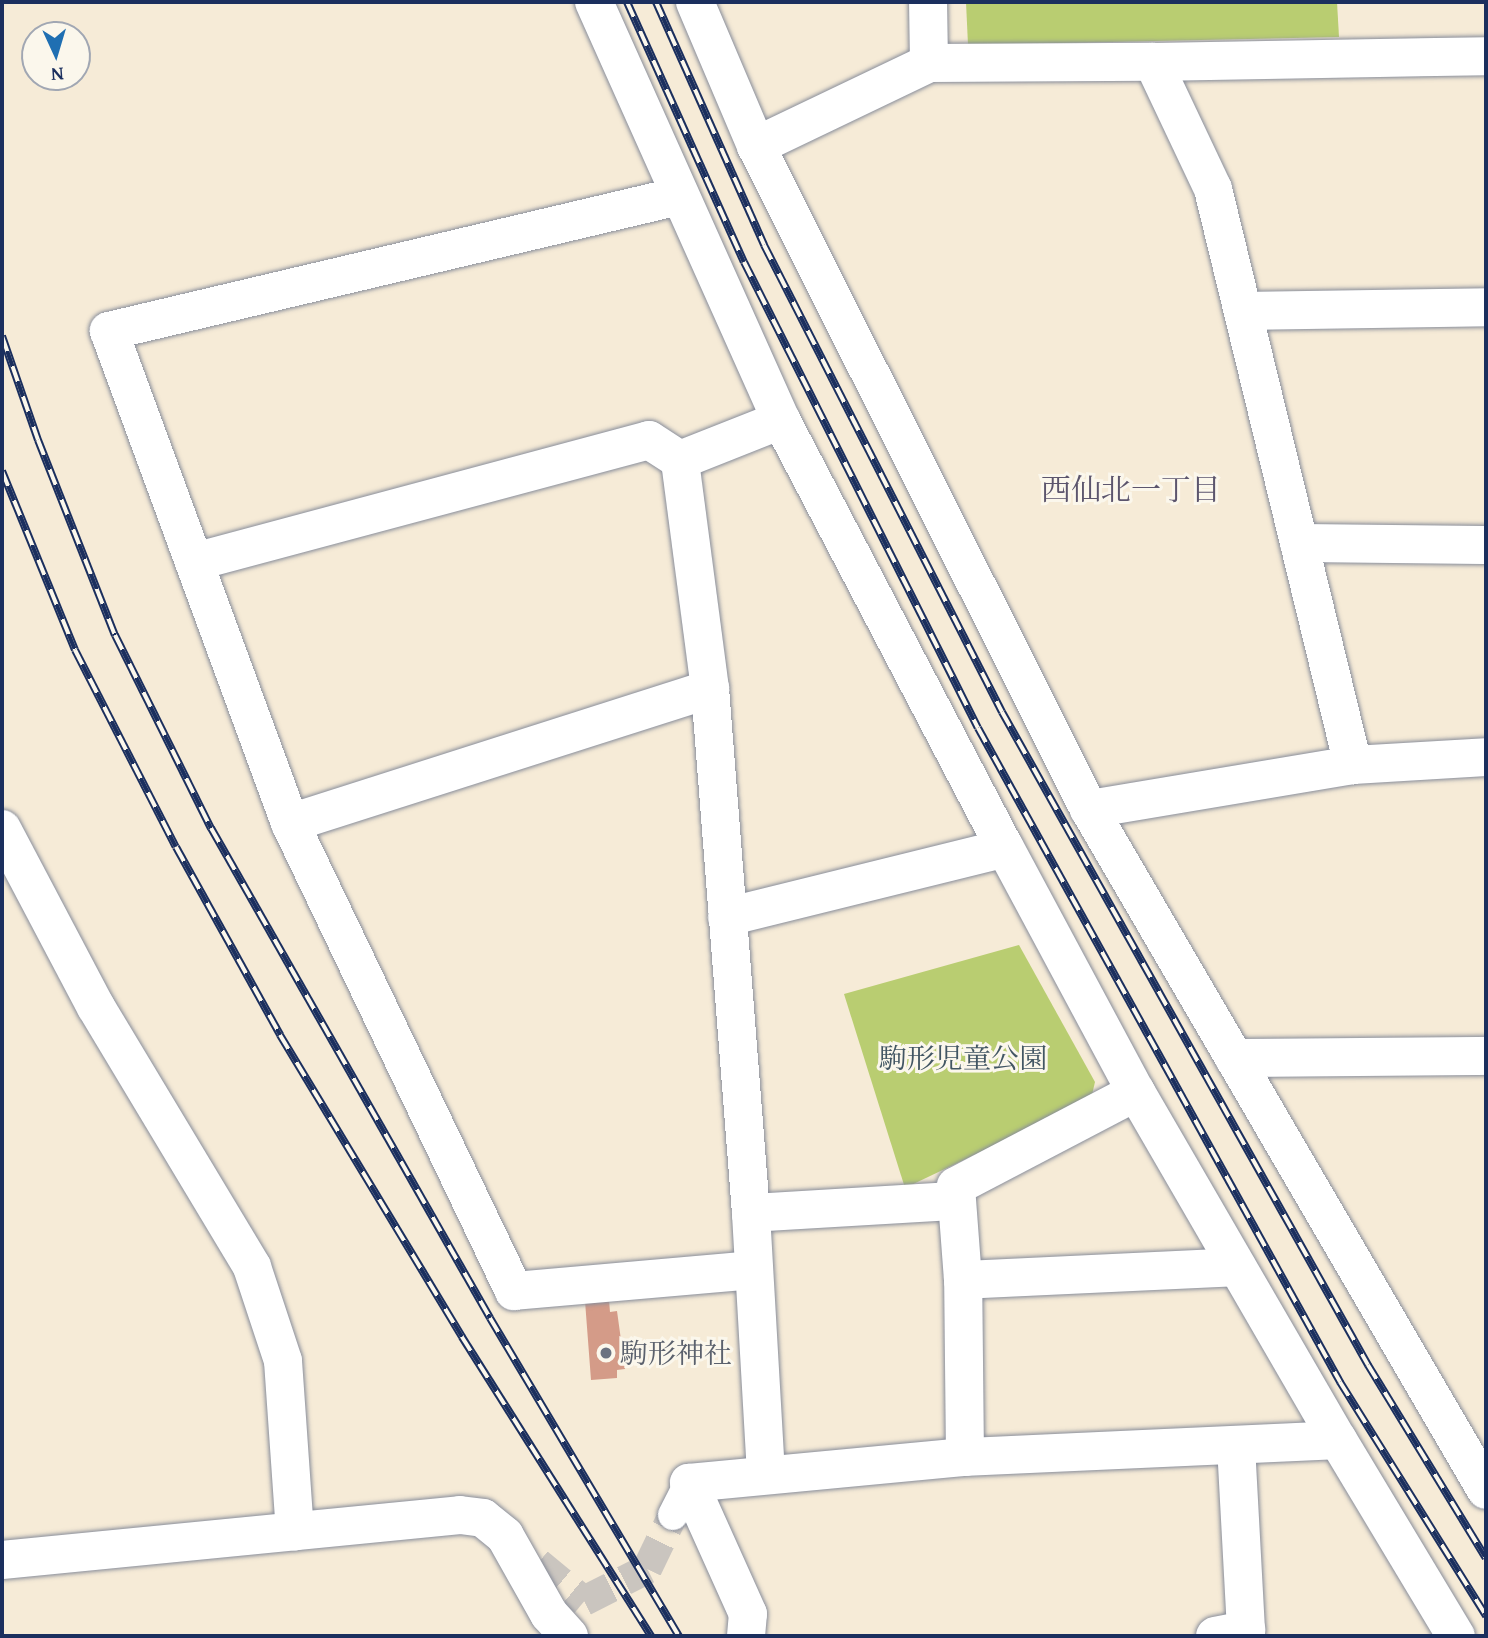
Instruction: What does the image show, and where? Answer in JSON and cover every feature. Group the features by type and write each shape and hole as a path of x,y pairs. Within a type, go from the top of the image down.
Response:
{"street":[{"path":"594,2 781,420 1005,848 1136,1092 1338,1440 1456,1636"},
{"path":"695,2 756,146 1089,809 1234,1058 1475,1451 1486,1489"},
{"path":"928,2 929,63"},
{"path":"756,146 929,63 1486,56"},
{"path":"1153,62 1213,189 1353,765"},
{"path":"679,196 109,331 290,823 514,1291 752,1270"},
{"path":"1242,310 1486,307"},
{"path":"680,460 781,420"},
{"path":"194,562 649,440 680,460 710,689 751,1213 752,1270 766,1474"},
{"path":"1299,543 1486,545"},
{"path":"290,823 710,689"},
{"path":"1089,809 1353,765 1486,757"},
{"path":"2,828 96,1007 252,1268 283,1361 295,1532"},
{"path":"727,917 1005,848"},
{"path":"1234,1058 1486,1056"},
{"path":"965,1457 963,1280 955,1201 956,1186 1136,1092"},
{"path":"751,1213 955,1201"},
{"path":"963,1280 1237,1267"},
{"path":"746,1636 748,1614 681,1499 766,1474 965,1457 1338,1440"},
{"path":"1215,1636 1246,1630 1236,1446"},
{"path":"2,1560 460,1515 484,1518 538,1563"},
{"path":"505,1536 549,1614 569,1636"}],"green space":[{"path":"966,2 1337,2 1339,37 968,45"},
{"name":"駒形児童公園","path":"1019,945 1095,1082 1091,1099 905,1188 844,994"}],"building":[{"name":"駒形神社","path":"609,1300 610,1312 617,1311 625,1369 617,1370 617,1378 591,1380 585,1301"}],"tunnel":[{"path":"538,1563 584,1601 647,1569 673,1515"}],"railway":[{"path":"627,2 744,262 978,728 1340,1382 1486,1616"},
{"path":"656,2 764,245 1002,712 1368,1365 1486,1558"},
{"path":"2,336 38,440 115,635 211,828 490,1318 679,1636"},
{"path":"2,471 75,650 176,847 280,1035 462,1337 651,1636"}],"place":[{"name":"駒形神社","path":"606,1353"}],"district":[{"name":"西仙北一丁目","path":"1131,489"}]}
